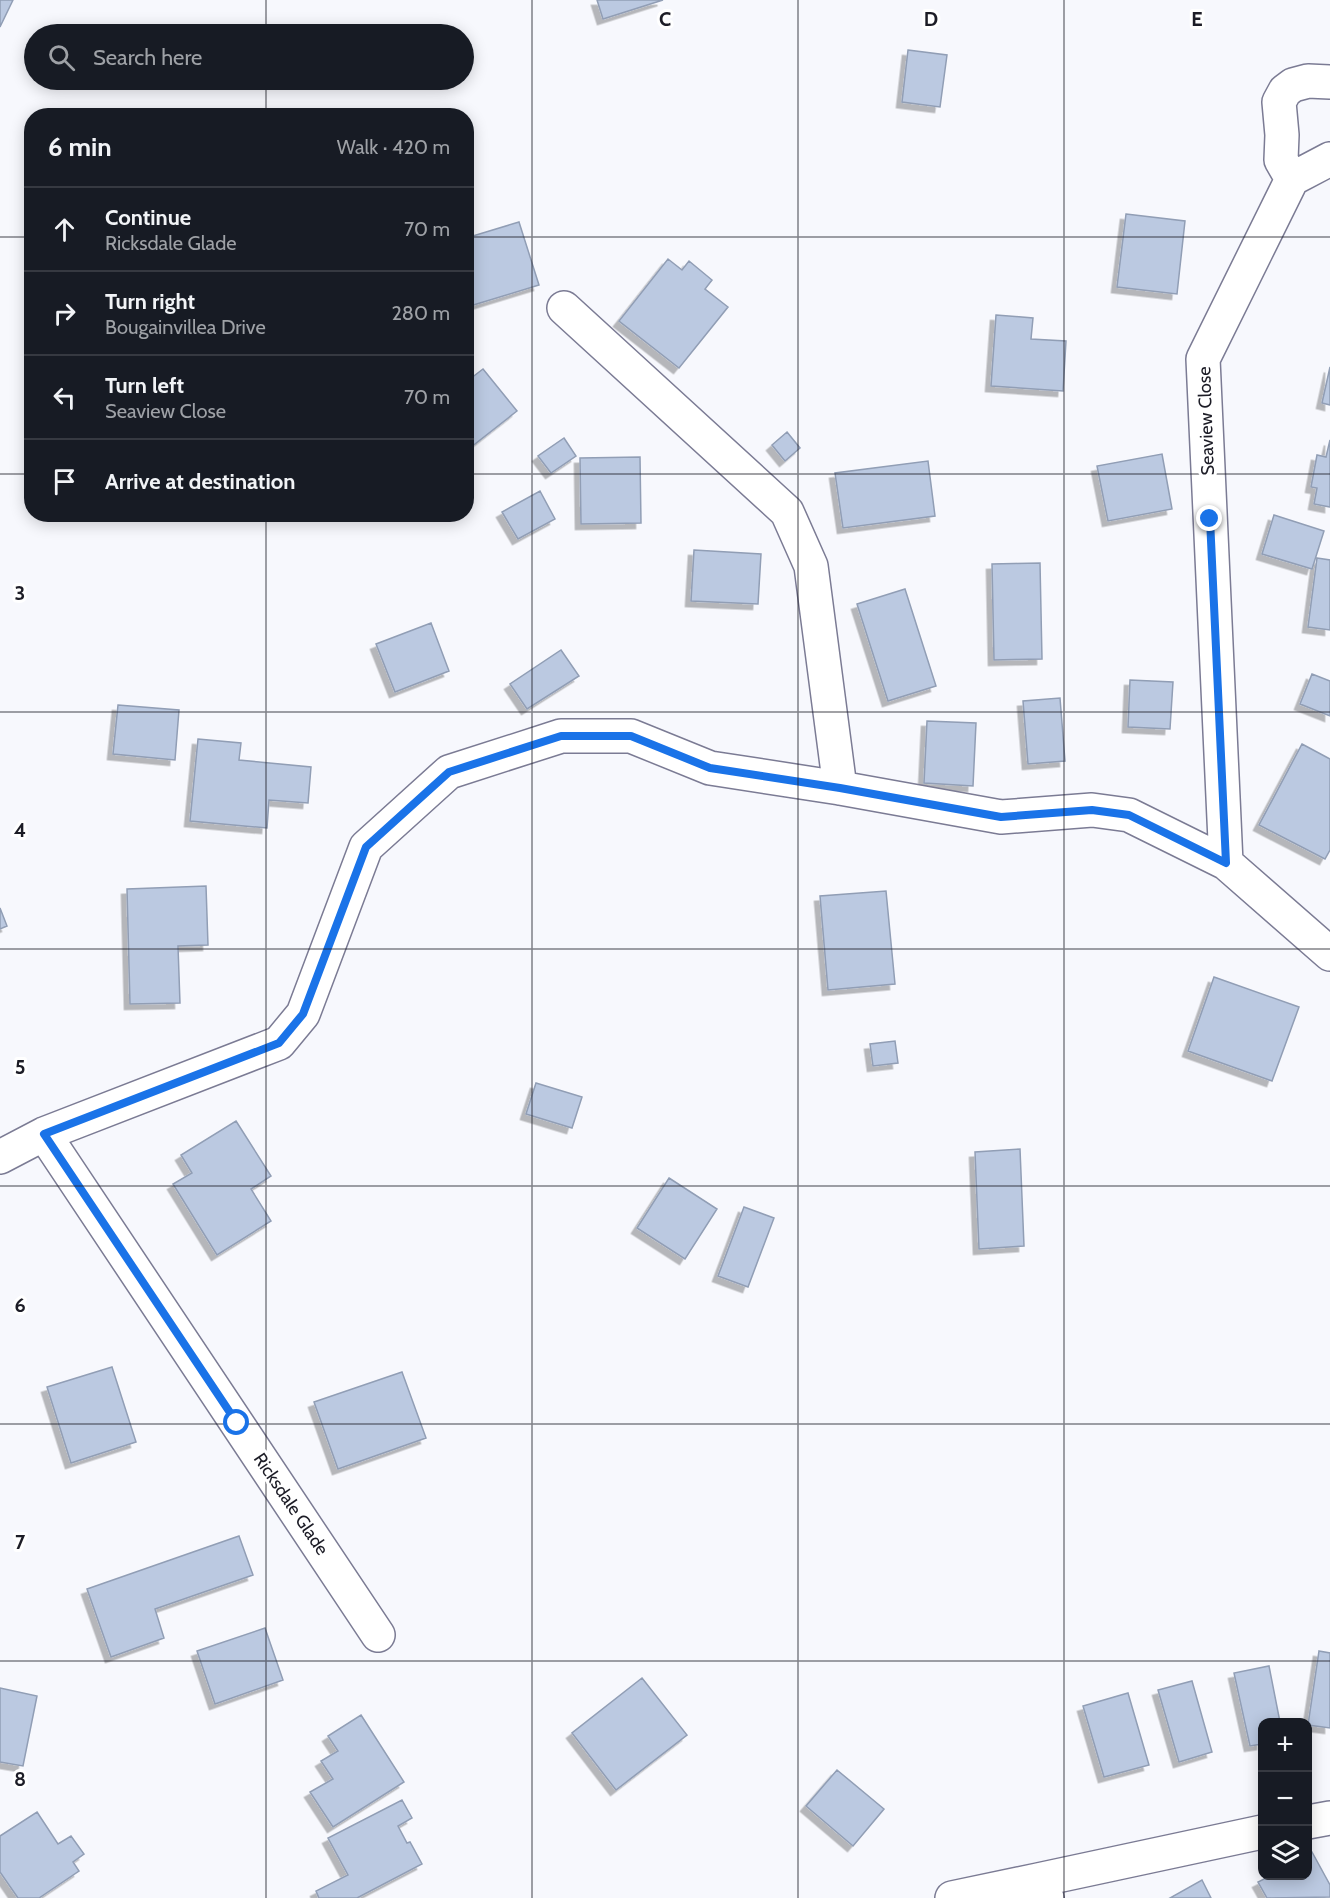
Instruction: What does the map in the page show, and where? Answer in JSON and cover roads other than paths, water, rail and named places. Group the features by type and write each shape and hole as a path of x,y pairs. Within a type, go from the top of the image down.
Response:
{"street":[{"path":"1330,82 1308,81 1293,85 1285,91 1279,102 1282,135 1281,160 1292,179 1330,159"},
{"name":"Seaview Close","path":"1226,863 1203,359 1292,179"},
{"path":"564,308 787,512 811,566 840,788"},
{"path":"0,1157 44,1134 279,1043 303,1014 366,847 449,772 561,736 631,736 710,768 840,788 1001,817 1092,810 1129,815 1226,863 1330,954"},
{"name":"Ricksdale Glade","path":"44,1134 378,1635"},
{"path":"1312,1821 1330,1818"},
{"path":"952,1898 1042,1889 1258,1833"}]}
